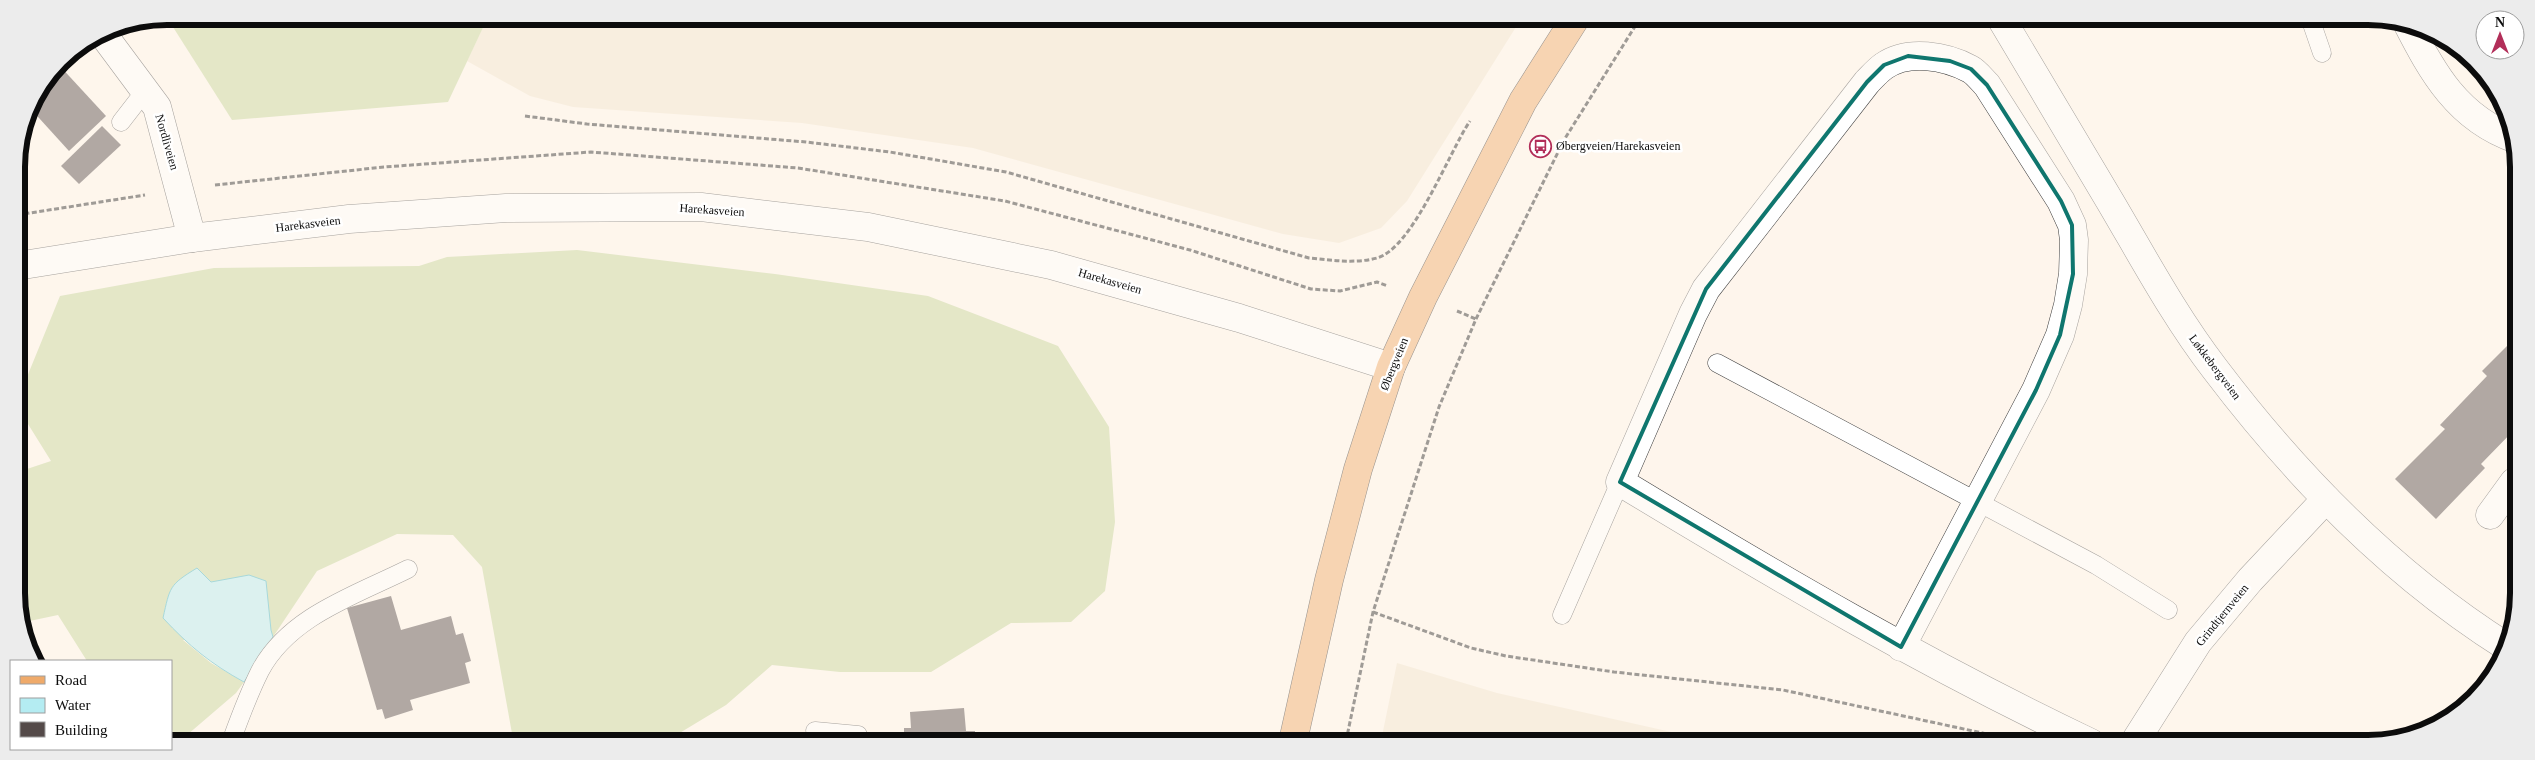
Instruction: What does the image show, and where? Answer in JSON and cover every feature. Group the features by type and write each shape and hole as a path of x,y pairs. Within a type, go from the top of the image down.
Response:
{"main road":[{"name":"Øbergveien","path":"1294,735 1331,571 1358,470 1391,367 1423,297 1523,101 1571,25"}],"street":[{"name":"Løkkebergveien","path":"2005,25 2162,292 2214,368 2268,435 2326,499 2413,580 2473,625 2500,643"},
{"path":"2412,32 2429,65 2452,98 2483,123 2506,134"},
{"name":"Nordliveien","path":"107,39 157,107 192,238"},
{"path":"1902,647 1976,501 2031,399 2060,335 2071,289 2074,240 2072,225 2061,201 1987,85 1971,70 1950,61 1917,55 1908,56 1884,65 1867,82 1706,289 1693,314 1620,482 1790,585 1902,647 1978,688 2075,735"},
{"name":"Harekasveien","path":"25,265 192,238 348,219 506,208 701,207 868,227 1051,264 1239,318 1391,367"},
{"path":"2490,515 2510,488"},
{"name":"Grindtjernveien","path":"2139,735 2198,642 2250,580 2326,499"}],"lane":[{"path":"2312,25 2322,53"},
{"path":"121,122 145,90"},
{"path":"1717,363 2096,565 2168,610"},
{"path":"1562,615 1620,482"},
{"path":"234,735 260,670 284,639 310,617 408,569"},
{"path":"815,731 858,735"}],"path":[{"path":"1347,735 1372,612 1439,407 1476,319 1564,140 1636,25"},
{"path":"525,116 587,124 844,147 1006,172 1309,258 1348,262 1379,258 1403,239 1422,210 1472,116"},
{"path":"1372,612 1471,648 1506,656 1614,672 1783,690 1991,735"}],"highlighted area":[{"path":"1908,56 1950,61 1971,69 1987,85 2061,201 2072,225 2073,274 2060,335 2036,390 1901,647 1620,482 1706,289 1867,82 1884,65"}],"shaded area":[{"path":"484,25 1517,25 1407,201 1381,228 1339,243 1283,234 973,148 802,123 573,107 530,96 467,61"},
{"path":"1397,663 1497,693 1685,735 1382,735"}],"green space":[{"path":"172,25 484,25 448,102 232,120"},
{"path":"577,250 775,274 928,296 1058,346 1109,427 1115,522 1105,591 1071,622 1011,623 931,672 840,672 772,665 726,705 676,735 512,735 482,567 453,535 397,534 317,571 273,637 271,630 183,640 211,663 244,682 236,693 187,735 172,735 172,660 86,660 58,615 28,621 25,602 25,470 51,461 25,419 25,382 60,296 214,268 419,266 447,257"}],"water":[{"path":"197,568 211,582 249,575 266,581 273,637 244,682 201,654 163,618 172,588"}],"building":[{"path":"64,70 106,116 69,151 36,114 49,88"},
{"path":"102,126 121,145 79,184 61,166"},
{"path":"2510,343 2510,434 2481,464 2485,468 2436,519 2395,479 2445,429 2440,425 2487,376 2482,371"},
{"path":"391,596 401,630 451,616 456,635 463,633 471,661 465,663 470,683 410,700 413,710 385,719 382,709 377,710 347,608"},
{"path":"964,708 966,731 975,731 975,735 904,735 904,728 911,728 910,712"}],"place":[{"name":"Øbergveien/Harekasveien","path":"1540,146"}]}
